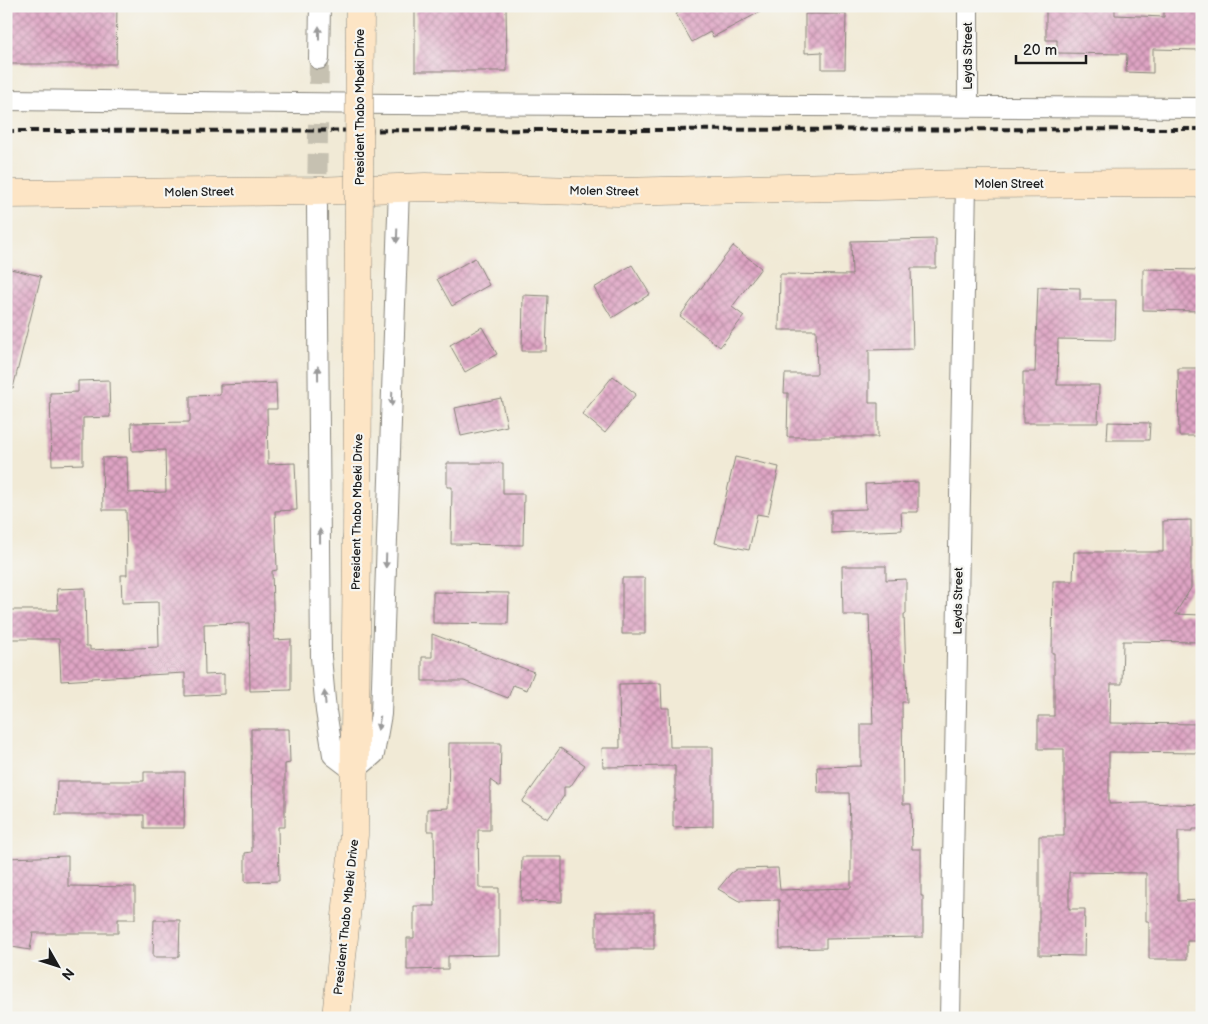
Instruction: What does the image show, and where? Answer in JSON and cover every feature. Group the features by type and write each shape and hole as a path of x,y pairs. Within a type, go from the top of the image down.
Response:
{"street":[{"path":"319,59 320,6"},
{"name":"President Thabo Mbeki Drive","path":"336,1018 354,835 360,6"},
{"name":"Leyds Street","path":"968,6 968,106"},
{"path":"6,100 1202,108"},
{"name":"Leyds Street","path":"950,1018 966,184"},
{"name":"Molen Street","path":"6,194 315,191 425,186 618,192 966,184 1202,184"},
{"path":"317,206 321,657 326,711 333,755 354,771 374,754 381,714 399,188"}],"building":[{"path":"6,6 117,6 116,64 6,64"},
{"path":"415,6 506,6 507,71 415,71"},
{"path":"690,6 771,6 713,37 710,32 692,42 676,14"},
{"path":"1046,6 1115,6 1115,15 1164,17 1164,6 1202,6 1202,41 1199,41 1199,50 1153,49 1153,73 1126,72 1127,54 1057,53 1057,40 1046,40"},
{"path":"805,14 846,14 845,69 822,69 822,52 805,53"},
{"path":"936,239 936,268 911,268 913,349 869,350 869,403 878,403 878,437 787,437 788,393 784,393 785,374 817,374 816,330 779,330 780,274 852,275 851,241"},
{"path":"733,246 761,268 732,307 744,316 720,347 680,316"},
{"path":"475,258 489,285 452,306 437,279"},
{"path":"632,265 650,294 612,318 594,288"},
{"path":"6,268 41,276 13,388 6,388"},
{"path":"1143,269 1202,270 1202,311 1143,310"},
{"path":"1038,287 1080,288 1080,300 1116,300 1115,340 1058,339 1057,385 1099,385 1098,423 1023,423 1023,372 1035,372"},
{"path":"523,295 548,296 546,351 522,351"},
{"path":"482,327 497,354 465,372 450,345"},
{"path":"1178,368 1202,368 1202,436 1179,436"},
{"path":"613,376 636,394 605,433 582,414"},
{"path":"109,380 110,417 83,418 83,464 52,465 50,393 78,392 78,381"},
{"path":"276,383 277,409 267,409 268,464 295,463 297,510 275,511 277,570 272,571 274,640 291,639 291,690 250,691 249,623 204,624 205,675 224,674 224,694 185,696 185,673 61,681 59,639 6,639 6,610 58,610 57,589 85,588 86,646 90,646 90,650 159,647 158,602 122,603 121,575 127,575 126,510 103,510 102,458 127,457 128,493 166,492 165,450 132,451 131,423 190,422 190,396 220,395 220,385"},
{"path":"501,398 507,426 461,436 455,408"},
{"path":"1108,422 1150,423 1149,440 1107,440"},
{"path":"735,457 779,467 768,516 757,514 749,550 715,543"},
{"path":"447,463 503,463 503,494 524,494 523,545 451,544 452,487 447,487"},
{"path":"918,482 918,512 901,512 902,530 831,533 831,510 866,509 865,484"},
{"path":"1191,520 1191,588 1175,614 1202,615 1202,642 1123,641 1122,684 1111,684 1110,723 1202,724 1202,753 1109,752 1109,804 1202,805 1202,829 1178,831 1178,901 1202,900 1202,941 1187,941 1187,959 1149,959 1149,921 1146,921 1146,873 1069,872 1069,909 1085,909 1084,956 1039,955 1039,836 1064,836 1064,749 1038,749 1038,716 1054,716 1054,653 1052,653 1053,581 1073,581 1074,552 1163,552 1163,521"},
{"path":"842,566 886,566 886,580 906,579 906,614 904,614 907,702 902,702 903,804 911,804 912,849 921,849 923,937 826,939 826,948 780,949 779,900 739,901 718,889 731,873 737,869 778,868 780,890 851,888 849,793 818,793 817,767 861,766 861,724 873,724 869,615 843,615"},
{"path":"622,578 645,578 645,634 622,634"},
{"path":"433,592 509,593 508,624 433,623"},
{"path":"432,634 534,672 527,690 513,685 508,698 464,681 422,681 422,657 432,657"},
{"path":"661,683 662,708 669,708 670,747 713,747 713,826 673,827 675,766 603,767 602,748 620,748 619,684"},
{"path":"251,729 289,729 290,763 285,764 285,827 278,827 279,881 245,882 245,853 252,852"},
{"path":"449,743 501,743 500,787 490,780 490,830 478,830 479,888 499,888 499,955 448,956 448,969 407,970 407,938 414,938 414,906 435,906 434,831 427,831 427,809 448,808"},
{"path":"560,748 585,765 570,787 564,787 564,796 548,819 522,802"},
{"path":"144,772 185,772 184,828 144,828 144,815 56,815 57,781 144,781"},
{"path":"68,856 68,886 135,887 135,919 118,919 118,933 33,933 30,950 6,946 6,858"},
{"path":"522,857 562,857 562,902 521,901"},
{"path":"596,912 654,912 654,949 596,949"},
{"path":"154,920 180,920 179,957 153,957"}],"tunnel":[{"path":"317,204 319,59"}],"railway":[{"path":"6,131 1202,129"}]}
